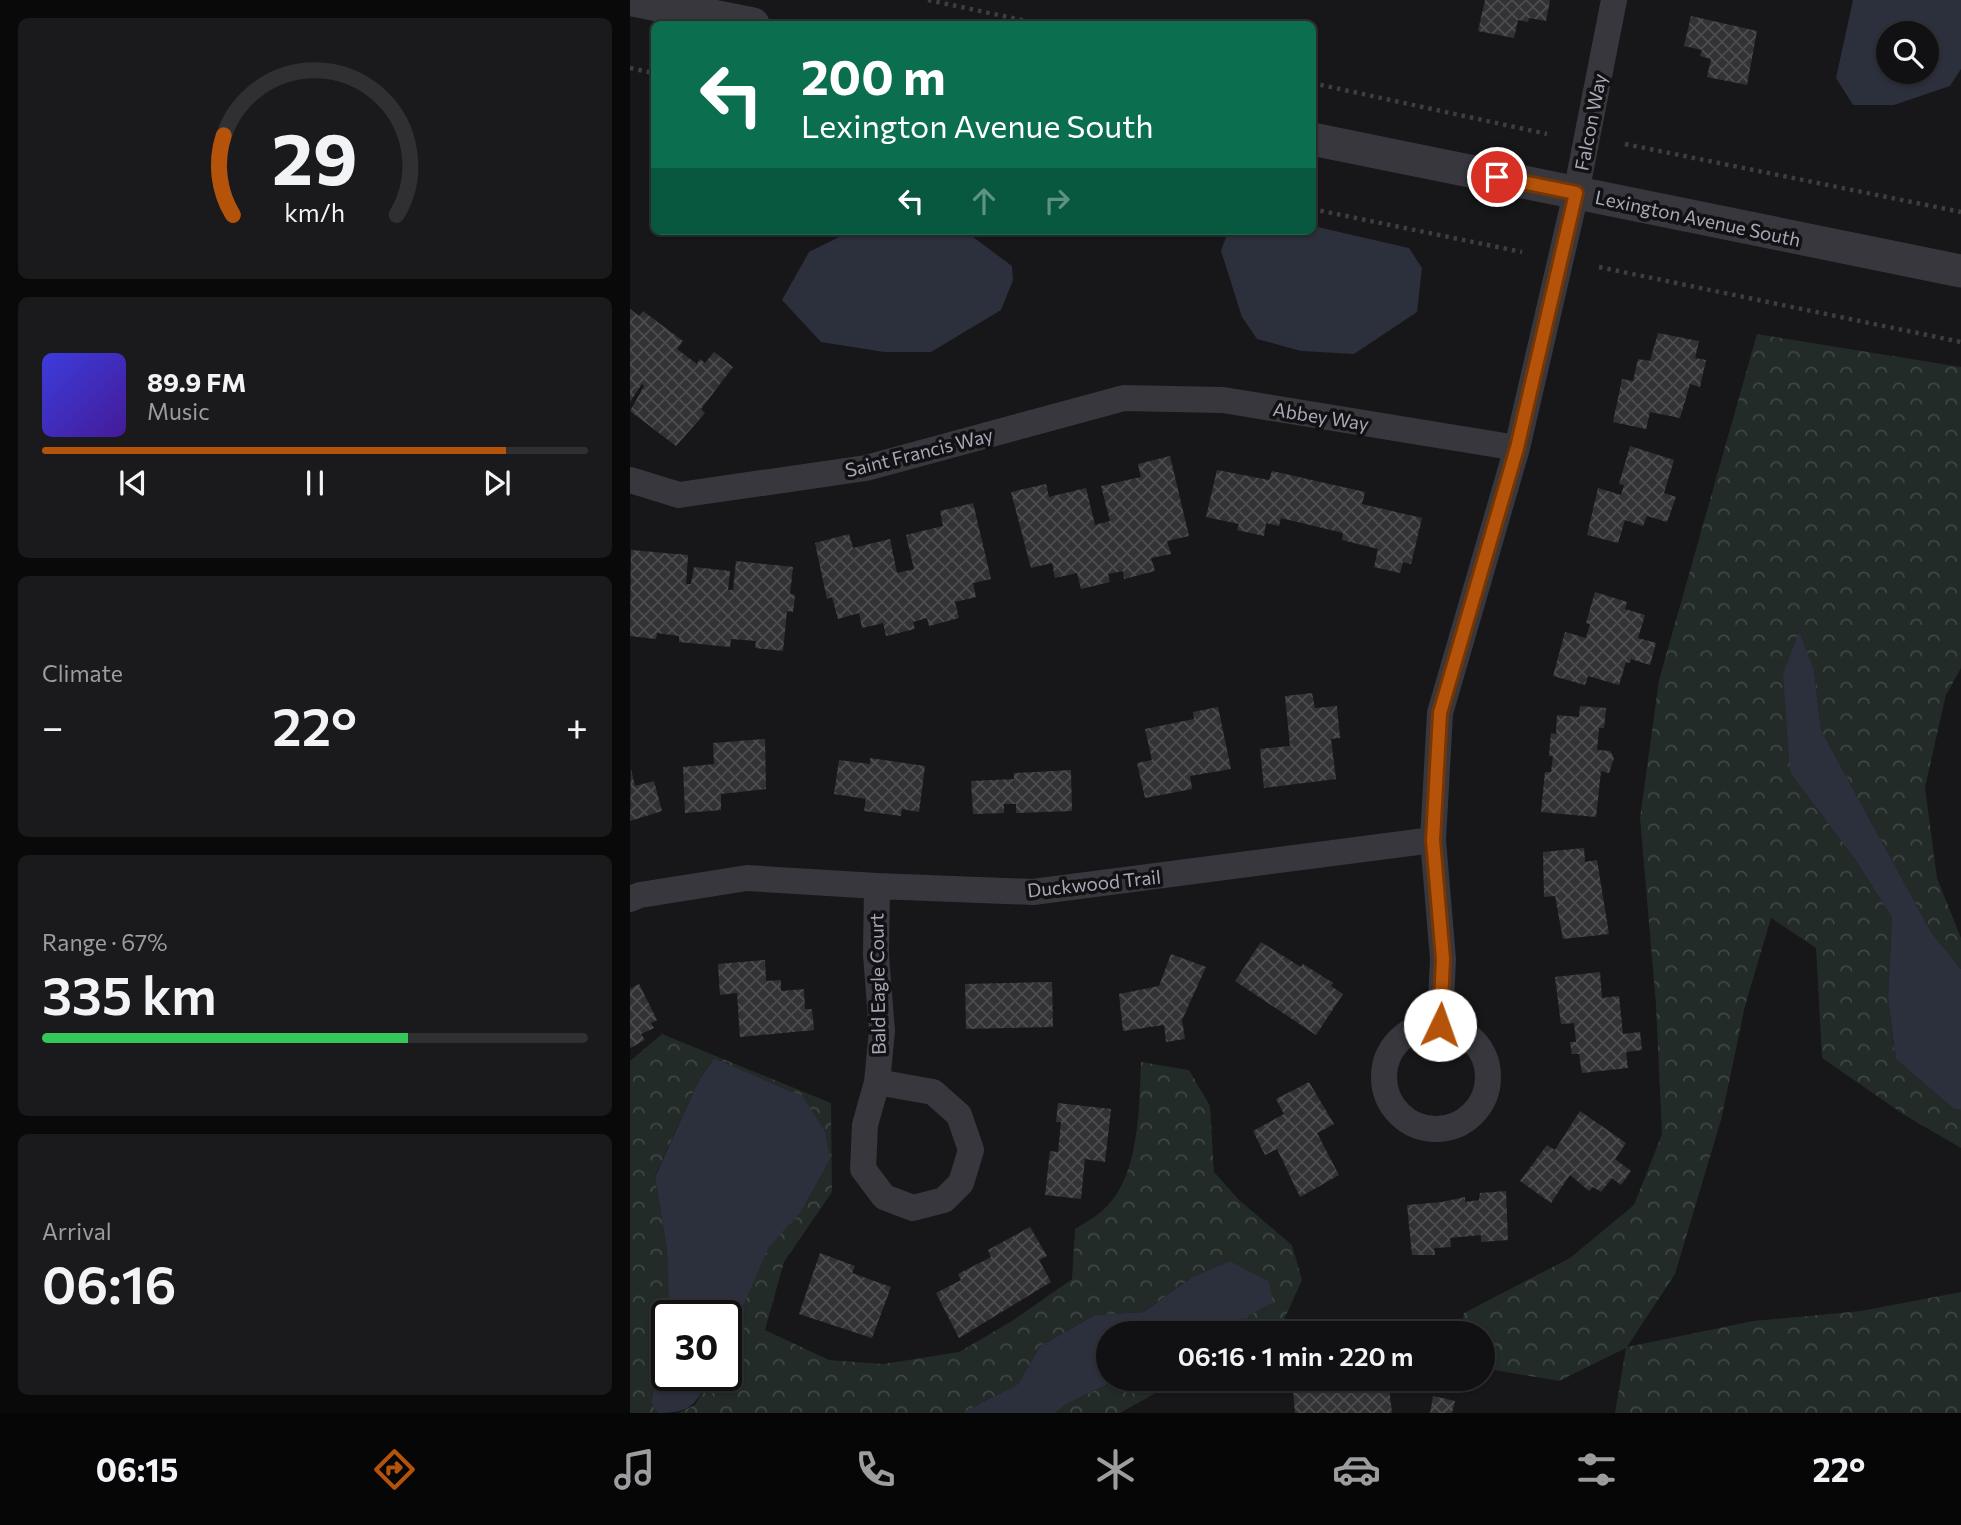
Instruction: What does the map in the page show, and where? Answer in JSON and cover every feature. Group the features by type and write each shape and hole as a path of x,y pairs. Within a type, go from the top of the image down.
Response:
{"street":[{"path":"634,0 738,21"},
{"name":"Falcon Way","path":"1440,1025 1443,959 1433,840 1440,713 1517,448 1576,193 1614,0"},
{"name":"Lexington Avenue South","path":"1316,140 1961,271"},
{"name":"Abbey Way","path":"1124,398 1223,400 1517,448"},
{"name":"Saint Francis Way","path":"630,480 680,495 866,468 1124,398"},
{"name":"Duckwood Trail","path":"630,899 640,895 747,878 1033,892 1433,840"},
{"name":"Bald Eagle Court","path":"877,886 876,955 882,1031 877,1082 864,1125 863,1169 884,1197 913,1208 944,1200 961,1183 971,1150 959,1115 933,1092 877,1082"}],"path":[{"path":"928,0 1027,21"},
{"path":"630,68 651,72"},
{"path":"1316,84 1546,134"},
{"path":"1625,145 1961,212"},
{"path":"1316,210 1522,252"},
{"path":"1599,267 1961,342"}],"green space":[{"path":"1757,334 1961,367 1961,668 1946,695 1925,787 1937,878 1961,938 1961,969 1931,932 1821,730 1814,670 1799,633 1783,675 1852,855 1892,917 1888,998 1896,1059 1954,1109 1961,1110 1961,1148 1906,1116 1822,1058 1816,948 1771,918 1745,1006 1721,1120 1675,1274 1627,1347 1753,1321 1861,1311 1961,1292 1961,1413 1615,1413 1626,1348 1559,1381 1495,1370 1495,1321 1462,1321 1464,1313 1570,1258 1634,1205 1662,1134 1656,1005 1640,818 1659,680"},
{"path":"662,1034 831,1103 832,1192 784,1262 765,1330 829,1360 883,1364 959,1352 1012,1321 1072,1279 1075,1229 1099,1214 1115,1197 1131,1162 1138,1121 1141,1062 1189,1070 1210,1106 1214,1172 1239,1200 1292,1245 1302,1280 1283,1321 1238,1321 1272,1303 1269,1281 1230,1261 1194,1276 1144,1312 1095,1315 1040,1346 1018,1384 962,1413 678,1413 695,1405 703,1391 742,1391 742,1308 769,1246 800,1213 802,1096 714,1058 698,1082 655,1176 667,1250 669,1300 651,1300 651,1391 654,1391 651,1402 658,1413 630,1413 630,1061"},
{"path":"1096,1390 1159,1391 1120,1413 1055,1413"}],"water":[{"path":"1853,0 1961,0 1961,69 1950,86 1894,105 1853,105 1836,78"},
{"path":"1316,227 1409,248 1422,268 1417,312 1354,354 1301,351 1257,339 1242,317 1221,251 1227,235 1316,235"},
{"path":"843,235 970,235 1012,266 1013,280 1001,310 931,352 884,352 821,342 782,300 809,252"},
{"path":"1799,632 1814,670 1821,730 1931,932 1961,969 1961,1110 1954,1109 1896,1059 1888,998 1892,917 1852,855 1790,772 1783,674"},
{"path":"714,1058 802,1096 825,1131 830,1159 800,1213 769,1247 742,1309 742,1300 669,1300 667,1250 655,1177 698,1082"},
{"path":"1230,1261 1269,1281 1273,1303 1238,1321 1096,1321 1096,1390 1055,1413 962,1413 1018,1384 1040,1346 1095,1315 1144,1312 1194,1276"},
{"path":"654,1391 703,1391 692,1405 670,1413 658,1413 651,1402"}],"building":[{"path":"1485,0 1550,0 1546,21 1529,18 1528,22 1518,20 1514,38 1478,31"},
{"path":"1691,16 1757,31 1747,85 1707,77 1711,59 1700,56 1702,50 1684,46"},
{"path":"630,309 639,316 643,311 683,341 677,349 697,364 700,359 705,363 714,352 733,367 701,409 705,413 676,446 630,411 644,386 642,384 630,402"},
{"path":"1658,333 1699,341 1695,358 1706,360 1700,387 1690,384 1680,418 1650,412 1646,429 1613,422 1622,379 1633,381 1638,359 1650,361"},
{"path":"1630,446 1674,460 1664,493 1676,497 1667,522 1647,516 1643,526 1625,520 1618,543 1587,535 1598,488 1621,495 1624,485 1619,484"},
{"path":"1170,456 1189,536 1167,541 1171,554 1151,558 1155,571 1124,579 1123,571 1108,574 1110,582 1081,589 1077,573 1055,578 1052,563 1031,568 1011,492 1046,484 1049,497 1086,488 1095,525 1110,521 1101,486 1141,477 1138,464"},
{"path":"1217,470 1269,480 1272,471 1365,492 1362,504 1422,518 1411,564 1403,562 1400,573 1374,567 1378,549 1342,540 1343,533 1281,518 1279,526 1266,523 1264,536 1237,530 1239,524 1206,517"},
{"path":"973,503 991,579 973,583 976,597 955,602 959,618 929,626 927,618 913,622 915,629 886,636 883,623 862,628 859,613 838,619 832,597 827,599 815,543 849,534 853,548 890,539 897,573 914,569 906,535 943,526 940,511"},
{"path":"631,550 688,555 686,584 691,584 694,567 730,571 728,590 733,590 736,561 793,567 790,594 795,595 793,612 787,611 783,651 755,648 756,641 731,639 730,647 679,642 679,636 657,633 656,639 630,636"},
{"path":"1595,592 1627,602 1625,609 1645,615 1638,638 1656,643 1650,665 1631,659 1630,663 1626,662 1619,685 1588,676 1585,685 1553,676 1565,632 1586,638 1590,624 1586,623"},
{"path":"1312,693 1315,708 1337,706 1340,738 1331,739 1336,779 1264,788 1260,749 1290,746 1285,696"},
{"path":"1580,706 1606,708 1604,728 1599,728 1597,750 1610,751 1614,758 1609,773 1601,771 1596,817 1541,812 1545,772 1551,772 1551,733 1556,734 1557,715 1579,717"},
{"path":"1218,707 1231,769 1190,776 1192,789 1145,798 1137,763 1152,760 1145,729 1194,719 1193,712"},
{"path":"765,739 766,789 721,794 721,810 685,813 683,767 714,764 713,743"},
{"path":"870,758 925,766 919,812 902,809 901,816 864,811 866,799 834,794 839,760 870,764"},
{"path":"631,769 635,786 654,781 662,811 630,821"},
{"path":"1071,770 1072,811 1016,813 1016,804 1004,804 1004,813 973,814 971,781 1014,779 1014,773"},
{"path":"1584,848 1585,862 1597,860 1609,934 1563,939 1555,896 1544,897 1543,852"},
{"path":"1261,942 1333,983 1331,986 1343,994 1316,1035 1235,981"},
{"path":"1171,954 1206,967 1182,1020 1185,1039 1166,1042 1164,1025 1123,1031 1119,994 1159,986"},
{"path":"765,960 766,981 781,980 781,991 804,989 805,1009 812,1009 814,1030 740,1037 737,993 720,995 718,964"},
{"path":"1600,972 1602,998 1619,996 1623,1034 1640,1032 1642,1050 1626,1052 1628,1068 1582,1073 1579,1054 1572,1054 1570,1042 1576,1042 1574,1023 1561,1024 1555,977"},
{"path":"1052,982 1053,1027 966,1029 965,984"},
{"path":"639,984 657,1020 651,1023 654,1028 641,1034 645,1040 630,1048 630,989"},
{"path":"1309,1082 1334,1124 1317,1133 1339,1175 1300,1197 1277,1149 1265,1155 1253,1131 1284,1114 1276,1099"},
{"path":"1058,1103 1111,1109 1105,1162 1085,1159 1081,1199 1045,1195 1050,1151 1058,1152 1061,1122 1056,1122"},
{"path":"1580,1111 1626,1143 1615,1159 1631,1171 1621,1185 1612,1178 1601,1192 1593,1187 1589,1191 1570,1175 1551,1203 1520,1181 1547,1145 1555,1150"},
{"path":"1506,1191 1508,1240 1481,1242 1481,1235 1450,1238 1451,1247 1434,1248 1435,1255 1412,1255 1407,1205 1465,1197 1465,1202 1479,1200 1480,1193"},
{"path":"1030,1227 1047,1256 1039,1260 1051,1282 959,1338 936,1293 961,1280 958,1274 991,1257 988,1250"},
{"path":"820,1253 855,1266 852,1273 891,1287 872,1338 799,1314"},
{"path":"1293,1391 1389,1391 1392,1413 1295,1413"},
{"path":"1433,1396 1455,1401 1452,1413 1430,1413"}],"route":[{"path":"1440,1025 1443,959 1433,840 1440,713 1517,448 1576,193 1497,177"}]}
